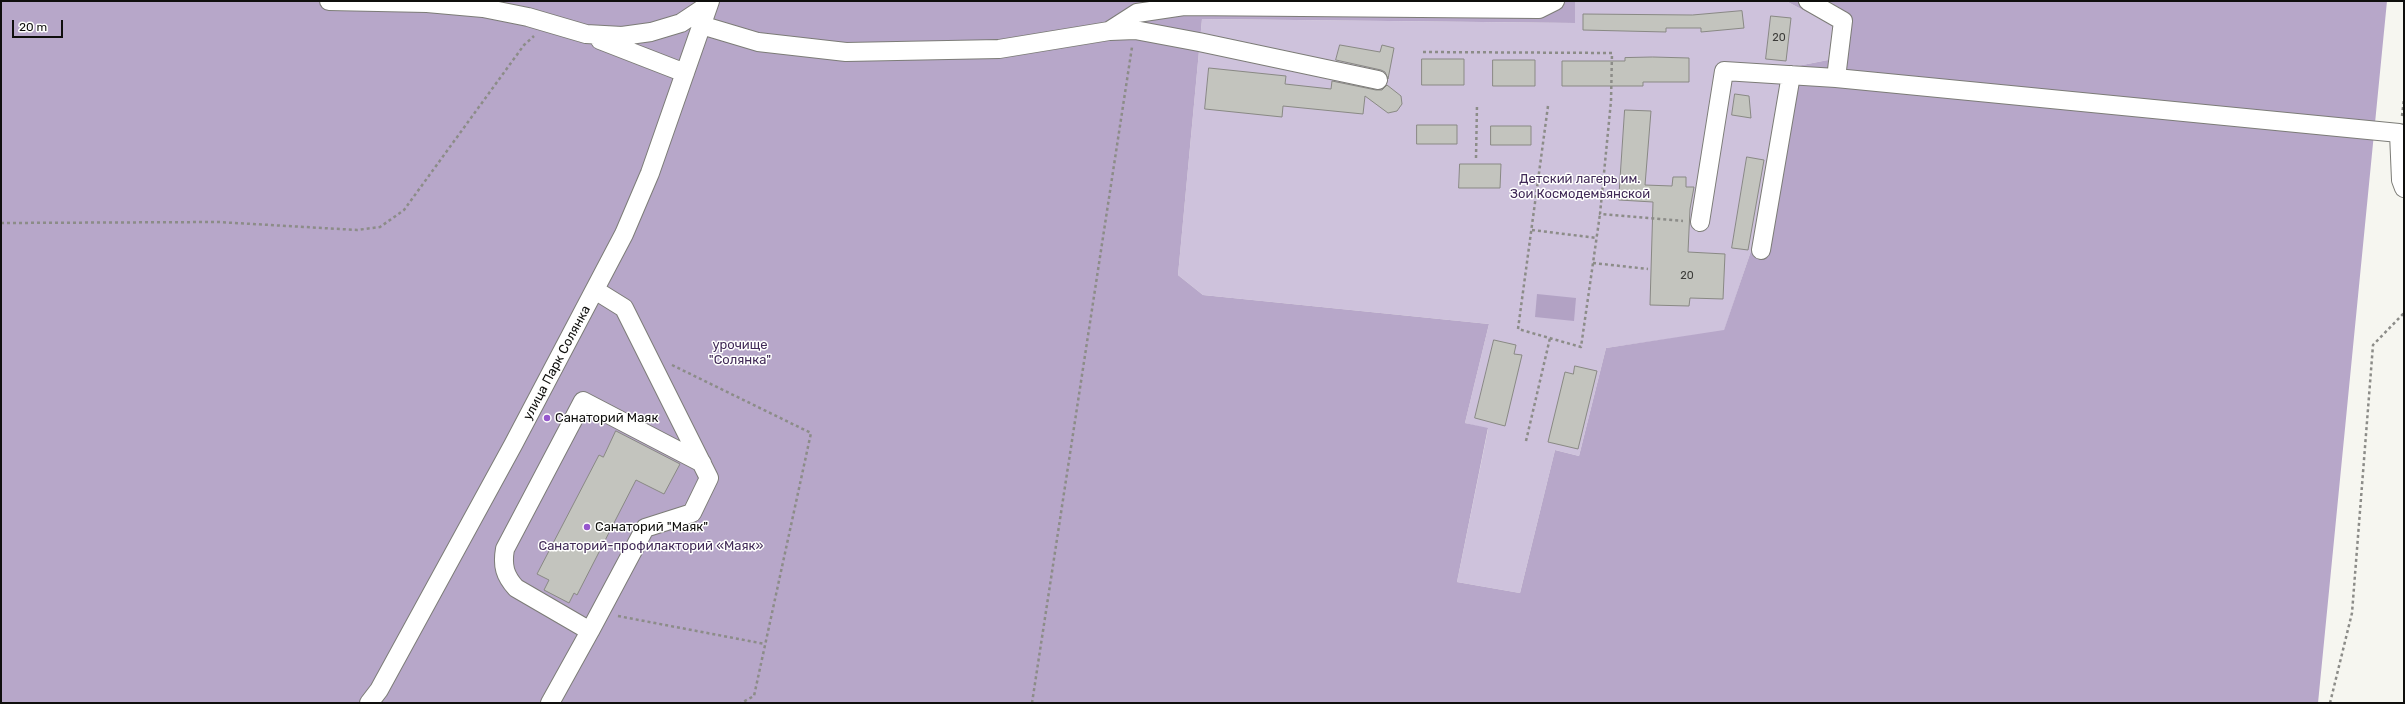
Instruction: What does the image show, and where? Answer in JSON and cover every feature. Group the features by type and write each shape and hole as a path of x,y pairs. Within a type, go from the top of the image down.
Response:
{"street":[{"name":"улица Парк Солянка","path":"329,1 427,3 483,8 550,23 586,34 622,36 651,32 681,23 709,3"},
{"path":"1109,31 1137,13 1184,6 1539,9 1554,1"},
{"path":"1808,1 1843,21 1836,78"},
{"name":"улица Парк Солянка","path":"369,703 379,690 624,234 650,173 709,3"},
{"path":"701,25 758,42 846,52 999,50 1109,31 1135,30 1378,80"},
{"path":"586,34 685,73"},
{"path":"1700,222 1724,70 1836,78 2399,133 2401,180 2404,188"},
{"path":"1761,250 1791,74"},
{"path":"550,703 645,528 692,513 709,478 624,308 595,290"},
{"path":"590,631 516,588 508,580 503,560 505,549 583,401 702,463"}],"path":[{"path":"1,223 218,222 357,230 380,227 404,210 524,45 550,23"},
{"path":"1032,703 1135,30"},
{"path":"1423,52 1612,54 1612,101 1600,214 1580,346 1518,329 1548,106"},
{"path":"1476,158 1477,105"},
{"path":"1600,214 1700,222"},
{"path":"1532,230 1597,238"},
{"path":"1593,263 1648,269"},
{"path":"2330,703 2352,613 2372,344 2404,313"},
{"path":"1526,441 1550,338"},
{"path":"647,353 811,433 754,696 741,703"},
{"path":"600,612 765,644"}],"green space":[{"name":"урочище \"Солянка\"","path":"1,1 1575,1 1575,23 1202,19 1178,275 1203,295 1489,324 1465,423 1488,428 1457,582 1520,593 1555,450 1579,456 1606,348 1724,330 1751,251 1782,69 1828,60 1833,26 1786,1 2387,1 2318,703 1,703"},
{"name":"Детский лагерь им. Зои Космодемьянской","path":"1575,1 1786,1 1833,26 1828,60 1782,69 1751,251 1724,331 1606,348 1579,456 1555,450 1520,593 1457,582 1488,429 1465,423 1489,324 1203,295 1178,275 1202,19 1574,23"}],"shaded area":[{"path":"1537,294 1576,298 1574,321 1535,317"}],"building":[{"path":"1742,11 1744,28 1701,32 1701,28 1666,28 1666,32 1583,30 1583,14 1692,15"},
{"path":"1771,16 1791,18 1786,61 1766,59"},
{"path":"1340,45 1380,52 1382,45 1394,48 1388,79 1385,72 1381,70 1336,60"},
{"path":"1625,58 1689,58 1689,82 1643,82 1643,86 1562,86 1562,61 1625,61"},
{"path":"1422,59 1464,59 1464,85 1422,85"},
{"path":"1493,60 1535,60 1535,86 1493,86"},
{"path":"1209,68 1286,76 1285,84 1331,89 1332,81 1376,90 1382,90 1387,85 1401,96 1402,104 1397,111 1388,113 1365,96 1363,114 1283,106 1282,117 1205,109"},
{"path":"1735,94 1749,96 1751,118 1732,115"},
{"path":"1625,110 1651,111 1645,185 1672,186 1673,177 1686,177 1686,187 1694,187 1690,209 1688,252 1725,254 1723,299 1690,298 1689,306 1650,305 1653,202 1619,200"},
{"path":"1417,125 1457,125 1457,144 1417,144"},
{"path":"1491,126 1531,126 1531,145 1491,145"},
{"path":"1747,157 1764,160 1748,250 1732,248"},
{"path":"1460,164 1501,164 1500,188 1459,188"},
{"path":"1494,340 1516,345 1514,354 1522,355 1505,426 1475,418"},
{"path":"1575,366 1597,371 1578,449 1548,442 1565,372 1573,374"},
{"name":"Санаторий \"Маяк\"","path":"616,431 680,464 664,494 636,480 577,595 574,593 569,603 544,590 549,580 537,574 599,455 603,457"}],"place":[{"name":"Санаторий Маяк","path":"547,418"},
{"name":"Санаторий \"Маяк\"","path":"587,527"}],"park label":[{"name":"Санаторий-профилакторий «Маяк»","path":"651,546"}]}
